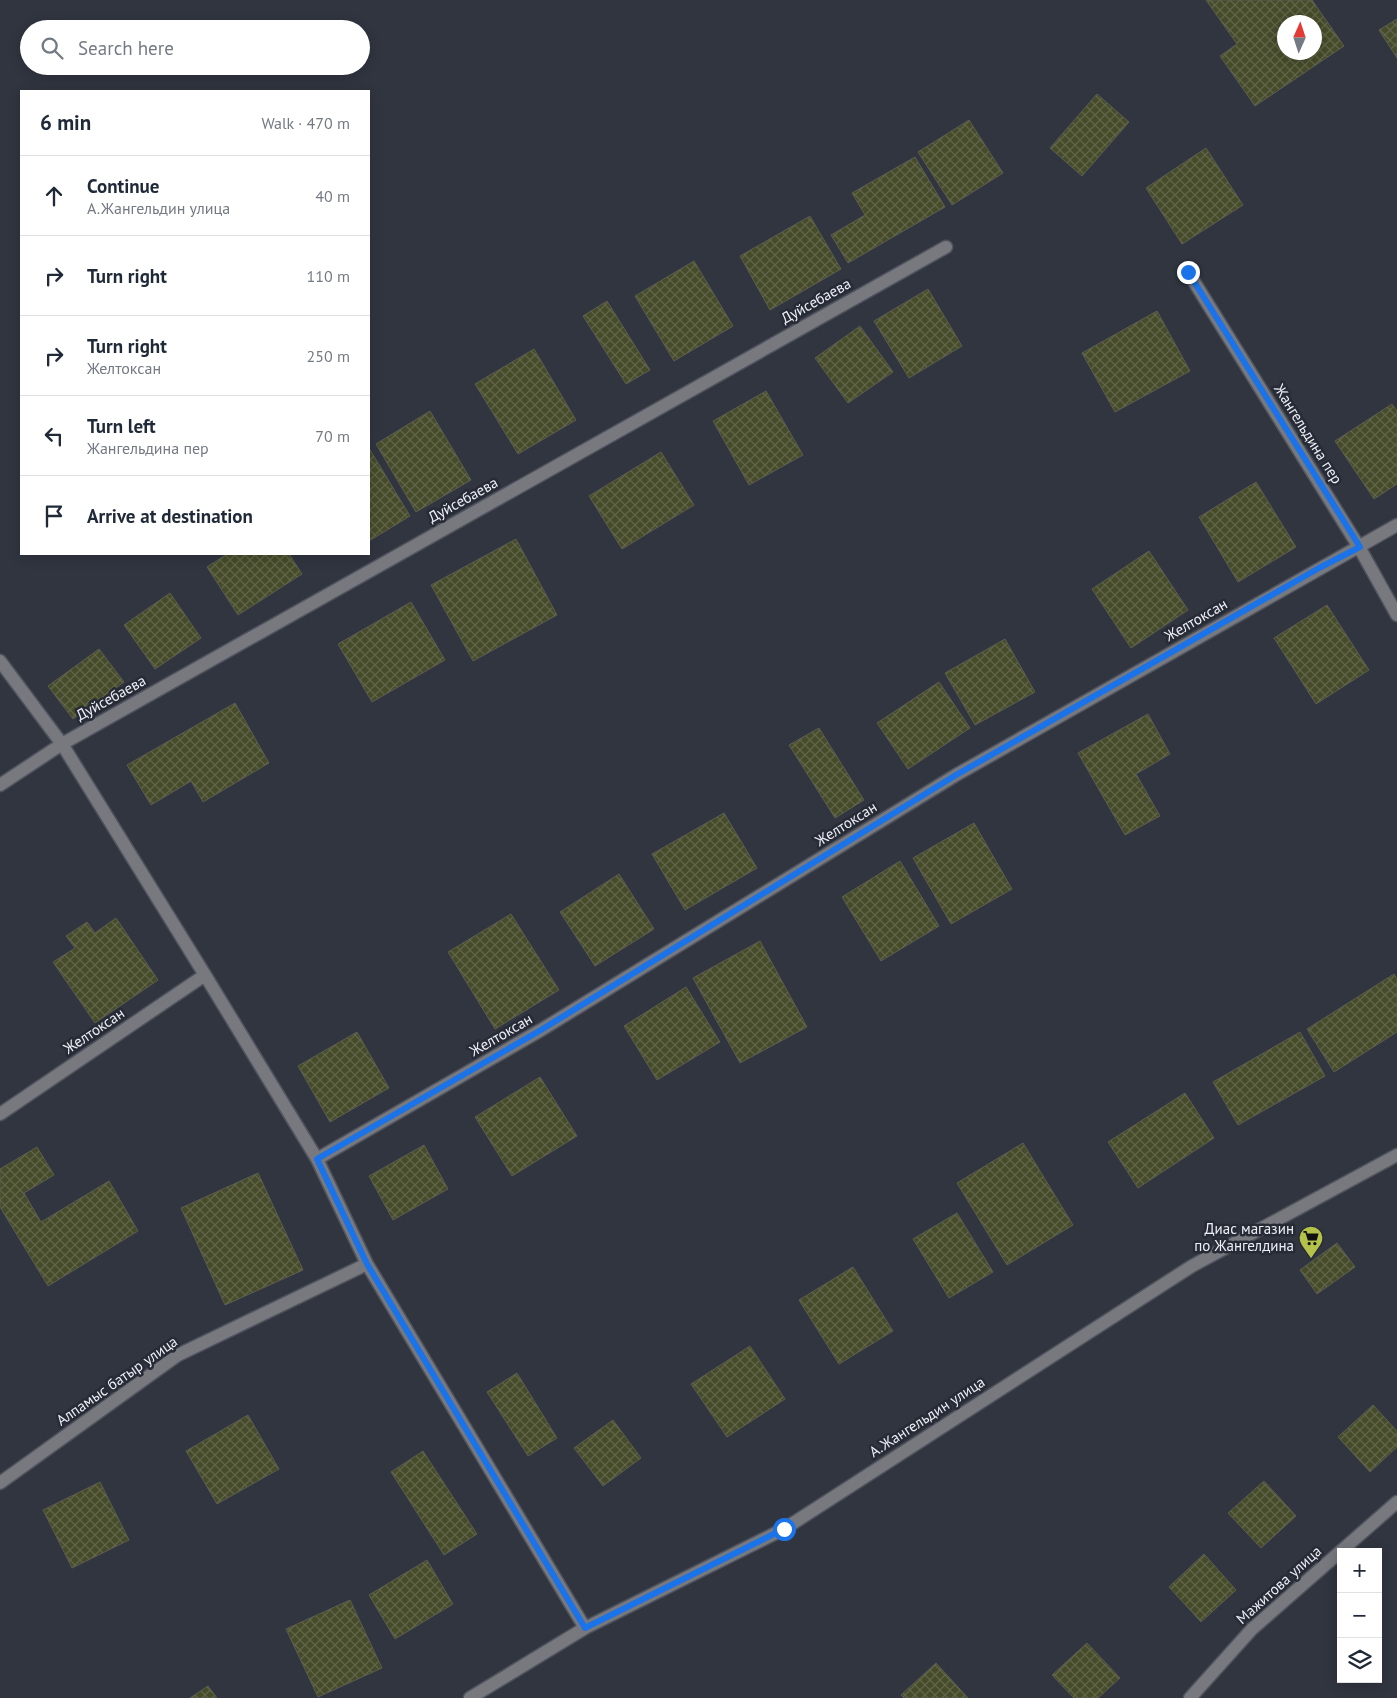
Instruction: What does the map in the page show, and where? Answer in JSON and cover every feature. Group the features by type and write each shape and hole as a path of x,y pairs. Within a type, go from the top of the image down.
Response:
{"street":[{"name":"Дуйсебаева","path":"0,785 62,744 946,247"},
{"name":"Жангельдина пер","path":"1188,272 1360,547 1397,615"},
{"name":"Желтоксан","path":"317,1159 541,1030 956,775 1397,525"},
{"path":"0,661 62,744 206,975 317,1159 367,1264 585,1628"},
{"name":"Желтоксан","path":"0,1114 206,975"},
{"name":"А.Жангельдин улица","path":"470,1698 585,1628 784,1529 1192,1266 1397,1155"},
{"name":"Алпамыс батыр улица","path":"0,1483 178,1355 367,1264"},
{"name":"Мажитова улица","path":"1190,1698 1252,1629 1397,1502"}],"building":[{"path":"1206,0 1312,0 1344,46 1255,106 1220,56 1237,44"},
{"path":"1397,19 1397,58 1379,30"},
{"path":"1097,94 1129,122 1082,176 1050,148"},
{"path":"969,120 1003,173 952,205 918,152"},
{"path":"1206,148 1243,205 1182,244 1146,188"},
{"path":"915,157 945,207 848,263 831,235 865,215 852,193"},
{"path":"810,216 841,269 770,310 740,256"},
{"path":"694,261 733,326 674,361 635,296"},
{"path":"928,289 962,346 909,378 874,321"},
{"path":"607,301 650,370 626,384 583,316"},
{"path":"1157,311 1190,371 1115,412 1082,353"},
{"path":"860,326 893,372 848,403 815,358"},
{"path":"534,349 576,420 518,454 475,384"},
{"path":"766,391 803,455 749,485 713,421"},
{"path":"1392,404 1397,411 1397,484 1374,499 1335,441"},
{"path":"430,411 471,480 416,512 376,444"},
{"path":"370,450 410,516 370,540"},
{"path":"661,452 694,505 622,549 589,496"},
{"path":"1256,482 1296,547 1238,582 1199,517"},
{"path":"516,539 557,615 473,661 431,585"},
{"path":"1149,551 1188,610 1131,648 1092,589"},
{"path":"225,555 290,555 302,574 238,615 207,567"},
{"path":"170,593 201,638 155,669 124,625"},
{"path":"411,602 445,660 372,702 338,644"},
{"path":"1327,605 1369,670 1316,704 1274,638"},
{"path":"1005,639 1035,692 975,725 945,673"},
{"path":"99,649 124,682 73,719 48,686"},
{"path":"939,682 970,728 908,769 877,723"},
{"path":"235,703 269,763 203,802 191,781 151,805 127,765"},
{"path":"1148,714 1170,754 1136,774 1160,816 1125,835 1078,753"},
{"path":"819,728 864,800 835,818 789,745"},
{"path":"724,813 757,868 685,910 652,854"},
{"path":"974,823 1012,889 951,924 913,858"},
{"path":"900,861 939,926 881,961 842,897"},
{"path":"619,874 654,929 595,966 560,912"},
{"path":"511,914 559,990 495,1029 448,952"},
{"path":"116,918 158,980 95,1023 53,962 75,948 66,936 87,922 95,933"},
{"path":"760,941 807,1027 740,1063 693,978"},
{"path":"1394,974 1397,979 1397,1032 1334,1072 1307,1029"},
{"path":"686,987 720,1042 657,1080 624,1026"},
{"path":"357,1032 389,1088 330,1122 298,1066"},
{"path":"1300,1032 1325,1076 1238,1125 1213,1082"},
{"path":"540,1077 577,1136 512,1176 475,1117"},
{"path":"1185,1093 1214,1138 1138,1188 1108,1142"},
{"path":"1023,1143 1073,1225 1007,1265 957,1183"},
{"path":"424,1145 448,1189 393,1220 369,1176"},
{"path":"37,1147 54,1175 24,1193 41,1222 109,1181 138,1231 48,1286 0,1207 0,1169"},
{"path":"258,1173 303,1270 225,1305 181,1208"},
{"path":"957,1213 993,1272 949,1298 913,1239"},
{"path":"1337,1243 1355,1267 1317,1294 1300,1270"},
{"path":"853,1267 893,1331 839,1364 799,1300"},
{"path":"750,1346 785,1399 727,1437 691,1384"},
{"path":"517,1373 557,1438 528,1456 487,1392"},
{"path":"1373,1405 1397,1431 1397,1447 1370,1472 1338,1437"},
{"path":"248,1415 279,1469 217,1504 186,1451"},
{"path":"613,1420 641,1458 603,1486 574,1448"},
{"path":"423,1451 477,1534 444,1555 391,1472"},
{"path":"1264,1481 1296,1516 1261,1548 1228,1513"},
{"path":"100,1482 129,1540 72,1568 43,1510"},
{"path":"1204,1554 1236,1590 1201,1622 1169,1587"},
{"path":"427,1560 453,1604 395,1639 369,1595"},
{"path":"350,1600 382,1668 318,1697 286,1629"},
{"path":"1087,1643 1120,1678 1098,1698 1074,1698 1052,1675"},
{"path":"936,1663 968,1698 904,1698 901,1695"},
{"path":"208,1686 217,1698 190,1698"}],"place":[{"name":"Диас магазин по Жангелдина","path":"1311,1259"}],"route":[{"path":"784,1529 585,1628 367,1264 317,1159 541,1030 956,775 1319,568 1360,547 1188,272"}]}
